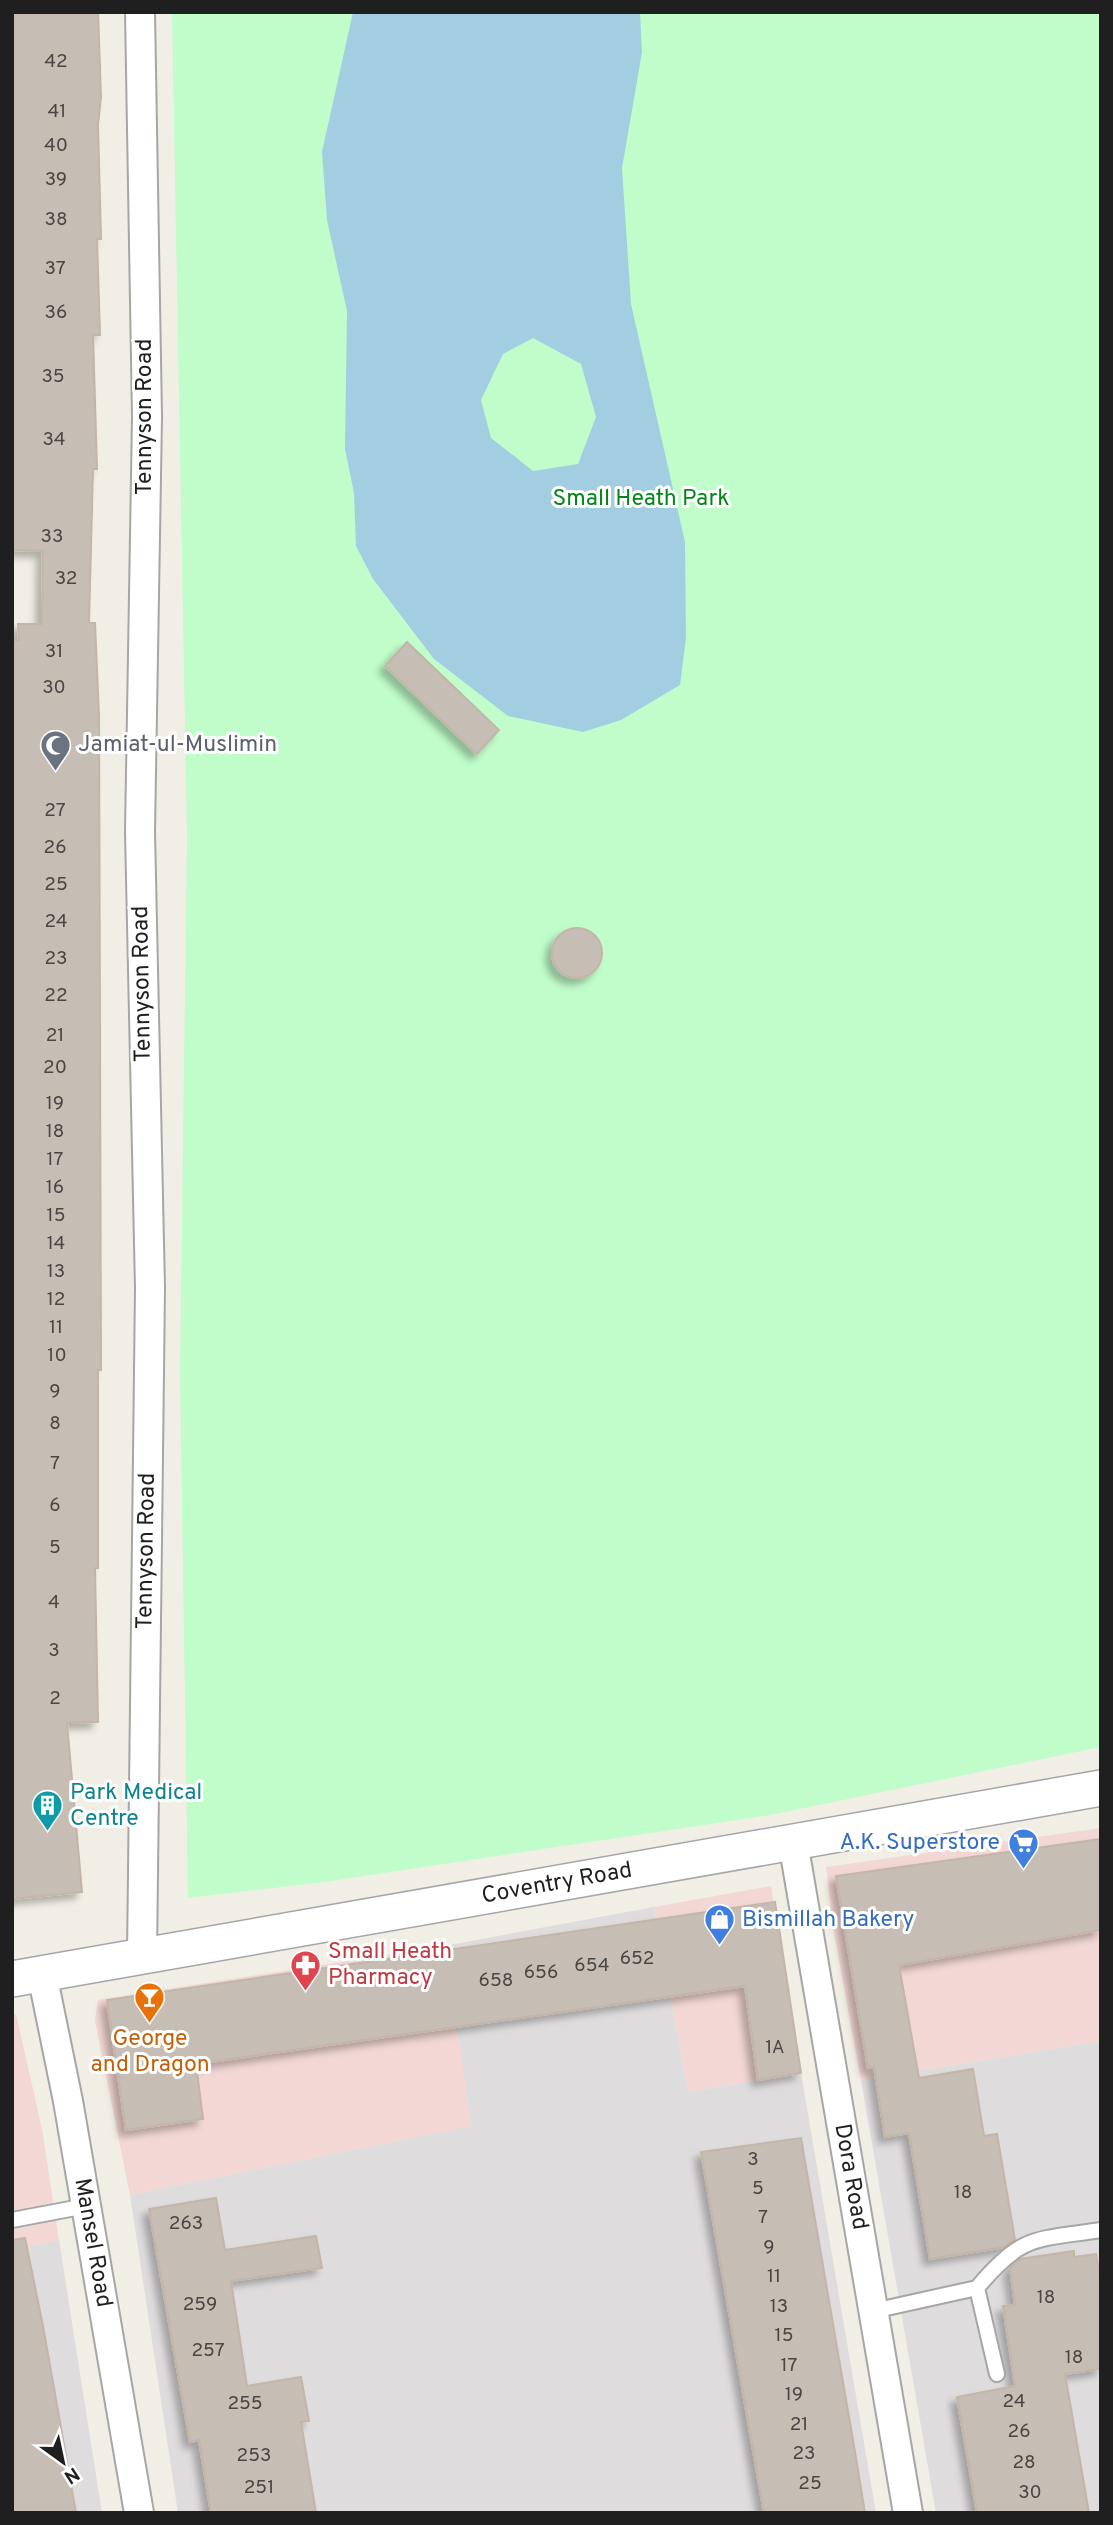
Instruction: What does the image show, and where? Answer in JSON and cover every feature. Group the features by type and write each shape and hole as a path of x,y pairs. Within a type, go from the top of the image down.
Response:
{"street":[{"name":"Tennyson Road","path":"140,12 147,417 140,832 150,1288 142,1956"},
{"name":"Coventry Road","path":"27,1976 1101,1788"},
{"name":"Dora Road","path":"793,1842 908,2513"},
{"name":"Mansel Road","path":"27,1976 86,2206 139,2513"}],"lane":[{"path":"12,2220 86,2206"},
{"path":"873,2311 977,2288 1004,2256 1030,2241 1101,2230"},
{"path":"977,2288 997,2374"}],"shaded area":[{"path":"1101,1828 1101,2041 861,2080 834,1933 826,1867"},
{"path":"771,1886 801,2073 688,2092 654,1907"},
{"path":"654,1907 688,2092 801,2073 876,2513 178,2513 130,2195 471,2126 444,1946"},
{"path":"444,1946 472,2126 130,2195 95,2021 98,2000"},
{"path":"16,2014 42,2129 59,2240 12,2250 12,2015"},
{"path":"1101,2041 1101,2513 936,2513 861,2080"},
{"path":"59,2240 102,2513 12,2513 12,2250"}],"green space":[{"name":"Small Heath Park","path":"172,12 1101,12 1101,1747 770,1815 324,1882 188,1898 180,1373 187,837"}],"water":[{"path":"353,12 640,12 642,52 622,168 631,304 685,542 686,638 680,685 621,720 583,732 508,716 434,659 373,579 356,546 354,493 345,449 347,311 327,220 322,152","holes":["533,338 581,364 596,417 578,464 533,471 491,438 481,400 503,354"]}],"building":[{"path":"12,12 98,12 101,97 98,125 101,239 97,239 100,335 93,335 97,469 93,469 89,623 95,623 99,716 101,1370 98,1370 98,1568 95,1568 98,1722 67,1723 82,1892 12,1899 12,640 19,640 18,624 42,624 43,551 12,550"},
{"path":"407,642 499,730 477,754 385,666"},
{"path":"577,928 594,936 602,953 594,970 577,978 560,970 552,953 560,936"},
{"path":"1101,1839 1101,1930 899,1965 919,2078 973,2069 984,2136 997,2134 1015,2240 1005,2247 930,2259 909,2133 885,2137 874,2067 868,2068 836,1876"},
{"path":"775,1902 801,2073 758,2080 745,1986 196,2064 203,2119 126,2130 107,2000"},
{"path":"801,2138 865,2513 764,2513 701,2152"},
{"path":"216,2198 225,2250 316,2236 322,2268 231,2281 247,2386 301,2377 309,2421 301,2422 316,2513 211,2513 199,2440 190,2442 149,2209"},
{"path":"25,2238 76,2513 12,2513 12,2240"},
{"path":"1074,2251 1074,2257 1096,2254 1101,2283 1101,2369 1065,2374 1089,2513 977,2513 957,2397 1015,2386 1003,2306 1015,2305 1010,2268 1020,2259"}],"place":[{"name":"Jamiat-ul-Muslimin","path":"55,772"},
{"name":"Park Medical Centre","path":"47,1833"},
{"name":"A.K. Superstore","path":"1023,1870"},
{"name":"Bismillah Bakery","path":"719,1947"},
{"name":"Small Heath Pharmacy","path":"305,1992"},
{"name":"George and Dragon","path":"150,2025"}]}
